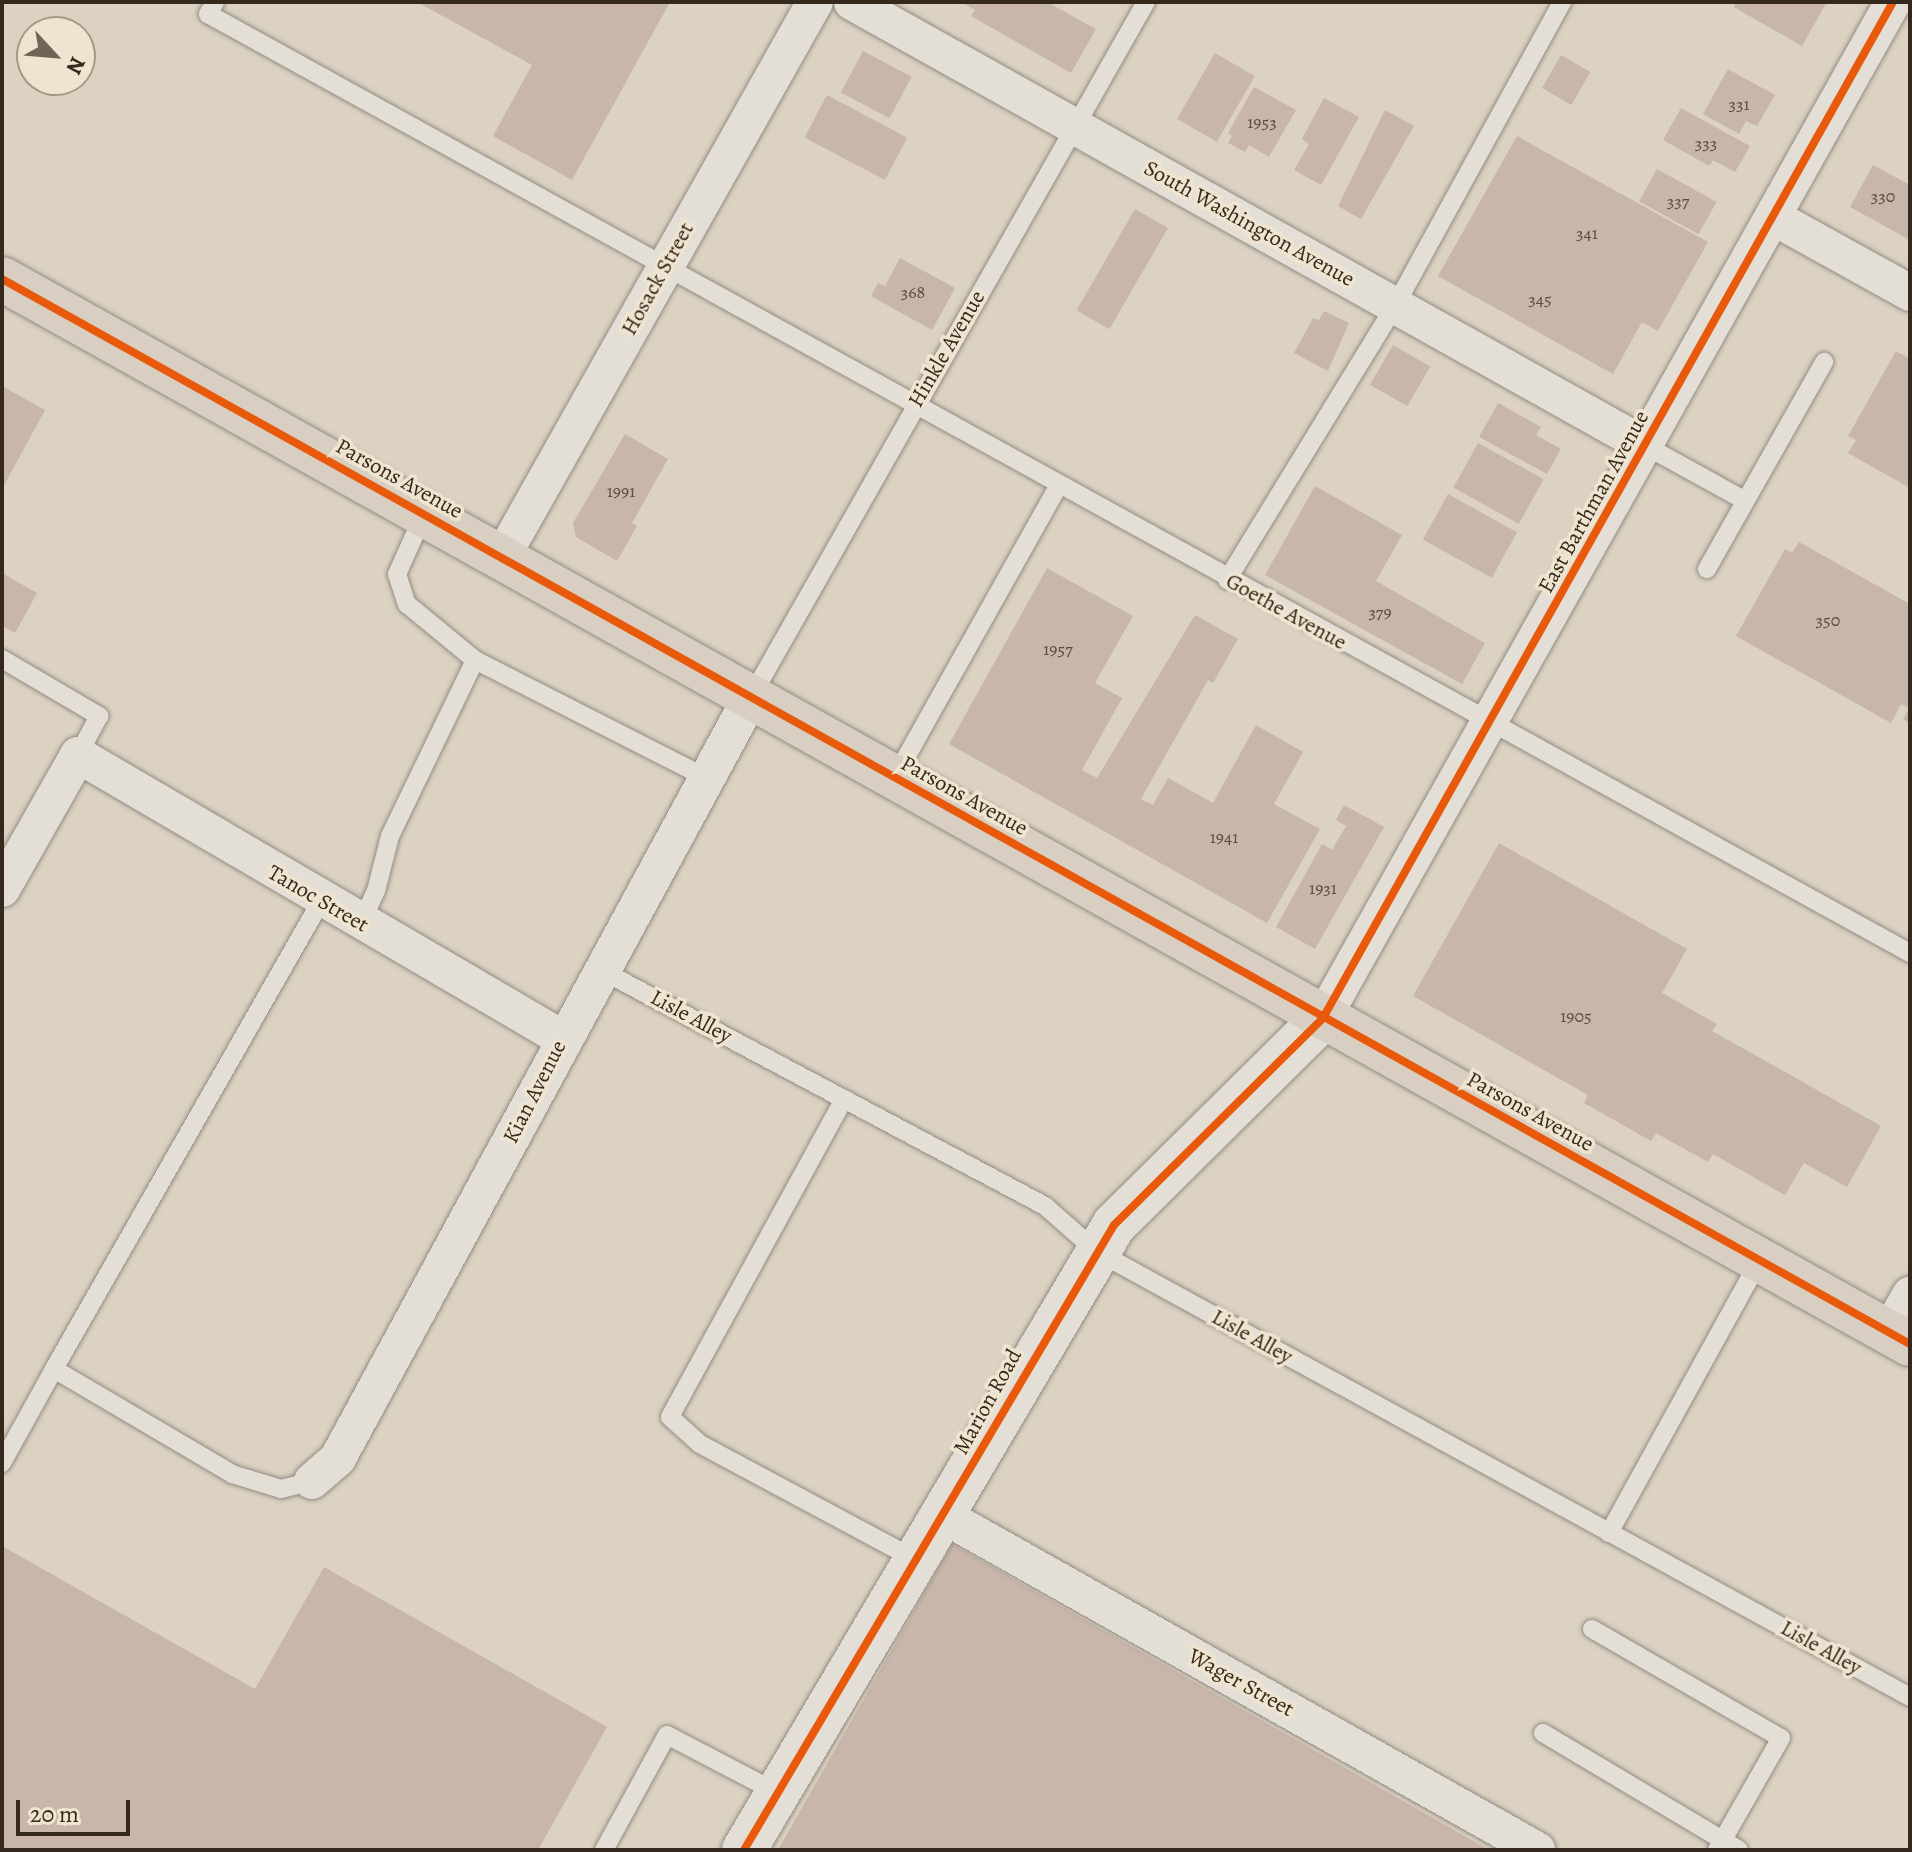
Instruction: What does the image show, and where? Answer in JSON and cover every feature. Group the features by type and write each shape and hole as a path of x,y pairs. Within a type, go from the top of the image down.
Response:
{"main road":[{"name":"Parsons Avenue","path":"2,279 1760,1260 1903,1324"}],"street":[{"name":"Hosack Street","path":"502,557 815,2"},
{"name":"South Washington Avenue","path":"852,2 1646,446"},
{"name":"East Barthman Avenue","path":"1323,1018 1893,2"},
{"path":"1773,217 1910,293"},
{"name":"Kian Avenue","path":"312,1481 338,1458 562,1038 751,697"},
{"path":"2,889 78,755"},
{"name":"Tanoc Street","path":"78,755 321,901 562,1038"},
{"name":"Marion Road","path":"744,1850 944,1516 1096,1251 1134,1203 1323,1018"},
{"name":"Wager Street","path":"944,1516 1537,1850"}],"lane":[{"name":"Goethe Avenue","path":"215,2 208,14 1227,580 1910,953"},
{"name":"Hinkle Avenue","path":"751,697 1146,2"},
{"path":"1227,580 1395,306 1556,4"},
{"path":"1707,569 1824,362"},
{"path":"1646,446 1744,500"},
{"path":"894,777 1058,486"},
{"path":"425,514 397,574 407,604 475,660 707,778"},
{"path":"2,659 99,716 78,755"},
{"path":"361,924 376,891 390,836 475,660"},
{"path":"2,1463 321,901"},
{"name":"Lisle Alley","path":"601,970 1045,1206 1096,1251 1910,1697"},
{"path":"844,1099 670,1417 700,1444 916,1560"},
{"path":"1609,1533 1760,1260"},
{"path":"54,1369 232,1474 281,1489 312,1481"},
{"path":"1543,1733 1727,1847 1781,1738 1592,1629"},
{"path":"604,1850 667,1735 776,1792"}],"building":[{"path":"417,2 670,2 572,180 493,136 532,65"},
{"path":"961,2 1047,2 1096,29 1071,73 971,16 975,10"},
{"path":"1736,2 1827,2 1802,46 1734,7"},
{"path":"863,51 912,77 889,118 841,92"},
{"path":"1215,53 1255,76 1217,142 1177,119"},
{"path":"1561,55 1590,72 1571,105 1542,88"},
{"path":"1728,69 1775,95 1757,126 1746,121 1739,134 1703,114"},
{"path":"1254,87 1296,110 1269,157 1249,145 1245,152 1228,143 1232,136 1228,133"},
{"path":"827,95 907,138 885,180 804,137"},
{"path":"1324,98 1359,117 1321,185 1294,170 1309,144 1302,139"},
{"path":"1681,108 1750,146 1735,172 1713,160 1709,166 1663,140"},
{"path":"1385,110 1414,126 1361,219 1338,206"},
{"path":"1517,136 1708,242 1658,331 1642,322 1613,374 1438,276"},
{"path":"1873,165 1910,185 1910,240 1850,207"},
{"path":"1657,169 1716,202 1699,234 1639,201"},
{"path":"1135,209 1168,228 1109,329 1076,310"},
{"path":"900,258 955,288 932,330 871,296 878,283 885,286"},
{"path":"1324,311 1349,323 1328,371 1294,353 1313,318 1319,320"},
{"path":"1393,345 1430,366 1407,406 1370,385"},
{"path":"1896,351 1910,359 1910,488 1848,453 1856,440 1848,436"},
{"path":"2,386 45,410 2,489"},
{"path":"1498,403 1541,427 1536,435 1561,449 1547,474 1479,437"},
{"path":"625,434 668,459 632,523 637,526 617,561 576,537 573,523"},
{"path":"1478,443 1544,479 1519,524 1453,488"},
{"path":"1315,486 1402,535 1376,581 1485,643 1462,684 1265,575"},
{"path":"1448,494 1517,532 1492,578 1423,539"},
{"path":"1799,542 1910,604 1910,723 1903,719 1909,708 1901,704 1891,723 1736,636 1785,549 1792,553"},
{"path":"1047,568 1133,616 1095,683 1122,698 1082,770 1097,778 1195,615 1238,639 1213,683 1208,680 1141,799 1153,805 1168,778 1213,803 1256,725 1303,752 1274,804 1320,829 1267,923 949,744"},
{"path":"2,573 37,593 15,633 2,626"},
{"path":"1344,805 1384,827 1315,949 1276,927 1322,844 1332,850 1346,826 1336,820"},
{"path":"1499,843 1687,949 1662,993 1717,1024 1712,1031 1881,1126 1847,1187 1804,1163 1785,1195 1713,1154 1708,1162 1656,1133 1651,1141 1584,1103 1588,1095 1413,996"},
{"path":"952,1544 1489,1850 778,1850"},
{"path":"2,1546 255,1689 324,1567 607,1727 538,1850 2,1850"}],"cycle path":[{"path":"744,1850 1114,1225 1323,1018 1893,2"},
{"path":"2,279 1910,1344"}]}
